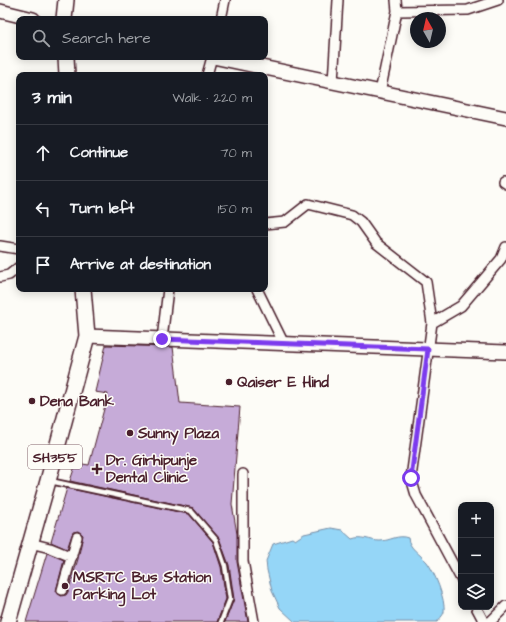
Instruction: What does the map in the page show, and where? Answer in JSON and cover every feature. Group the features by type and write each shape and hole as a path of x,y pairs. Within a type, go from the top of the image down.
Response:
{"main road":[{"path":"64,16 66,0"},
{"path":"66,60 67,72"},
{"name":"SH355","path":"8,622 87,336 83,292"}],"street":[{"path":"222,16 225,0"},
{"path":"333,82 338,0"},
{"path":"380,92 397,11 396,0"},
{"path":"397,11 468,10 498,0"},
{"path":"0,11 21,16"},
{"path":"208,72 211,60"},
{"path":"227,60 506,118"},
{"path":"268,224 285,222 308,204 352,215 361,222 376,243 426,282 432,323 411,478 416,495 458,574"},
{"path":"0,246 16,249"},
{"path":"432,323 460,306 501,258 506,247"},
{"path":"0,277 9,275 16,269"},
{"path":"162,339 168,292"},
{"path":"259,292 284,344"},
{"path":"87,336 506,352"},
{"path":"243,474 244,561 254,622"},
{"path":"62,590 77,536"},
{"path":"30,543 50,548 72,557"},
{"path":"490,622 506,606"},
{"path":"478,610 484,622"}],"lane":[{"path":"48,481 191,511 216,540 225,566 230,599 222,622"}],"water":[{"path":"331,528 342,530 352,539 363,538 384,541 397,537 408,538 410,545 430,566 439,586 443,600 444,612 437,622 295,622 280,608 272,591 266,561 273,544 292,538 295,540 304,534"}],"building":[{"path":"106,345 173,347 180,403 240,407 232,504 237,534 237,562 248,622 225,622 234,599 229,565 219,538 193,508 70,481 76,463 89,465 108,394 95,392"},
{"path":"67,488 189,514 213,542 221,567 226,599 217,622 26,622 47,553 64,560 56,591 61,596 66,595 68,592 78,559 83,535 78,531 73,532 67,549 51,542"}],"place":[{"name":"Qaiser E Hind","path":"229,382"},
{"name":"Dena Bank","path":"32,401"},
{"name":"Sunny Plaza","path":"130,433"},
{"name":"Dr. Girhipunje Dental Clinic","path":"97,469"},
{"name":"MSRTC Bus Station Parking Lot","path":"65,586"}],"route":[{"path":"162,339 428,349 411,478"}]}
